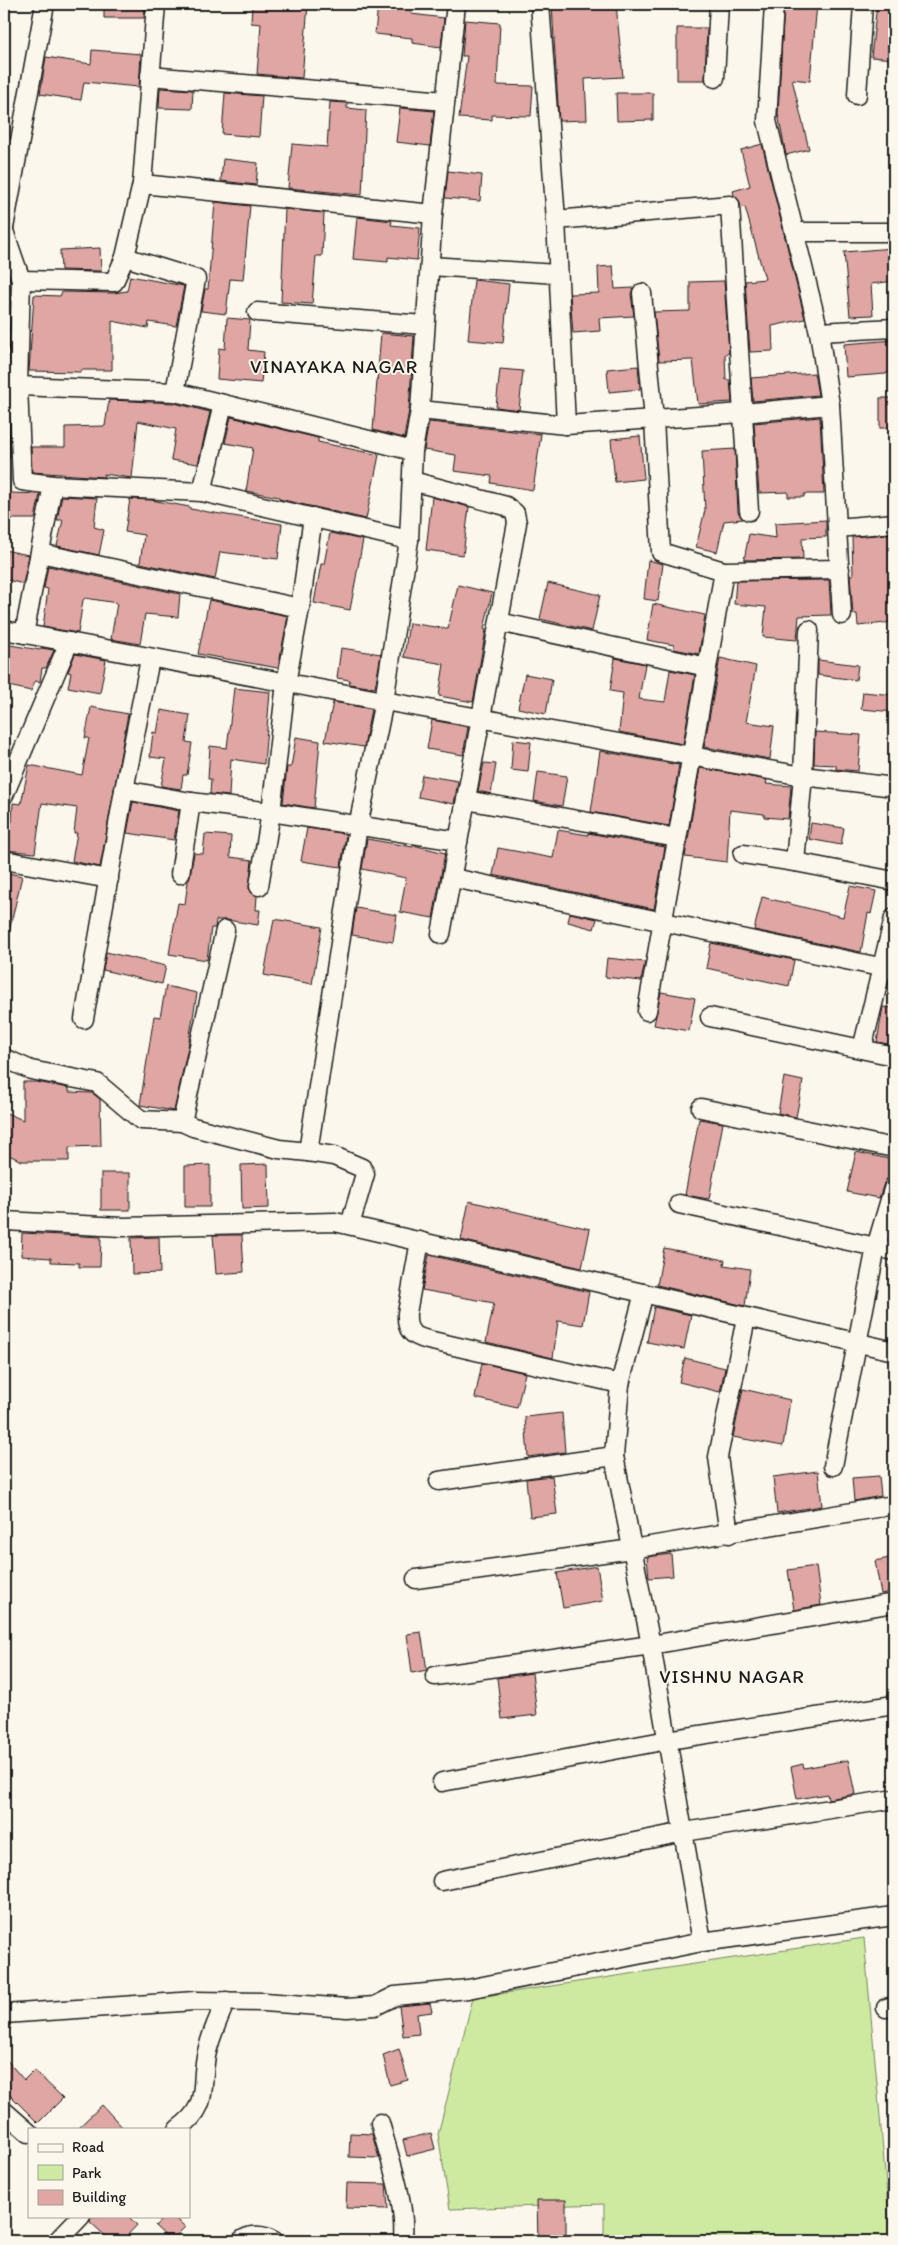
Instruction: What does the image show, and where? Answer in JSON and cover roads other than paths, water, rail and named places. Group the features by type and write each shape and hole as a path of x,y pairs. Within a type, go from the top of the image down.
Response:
{"street":[{"path":"45,4 4,229 20,280 18,386 22,481 53,486 202,492 409,540"},
{"path":"20,280 114,282 125,257 142,184 156,4"},
{"path":"308,1152 358,826 384,701 409,540 413,451 420,410 424,325 433,214 456,4"},
{"path":"540,4 556,220 557,274 566,425"},
{"path":"715,78 719,4"},
{"path":"774,4 767,121 820,332 830,405 842,615"},
{"path":"857,94 863,4"},
{"path":"150,76 445,101"},
{"path":"4,146 10,191"},
{"path":"142,184 433,214"},
{"path":"556,220 730,205 749,511"},
{"path":"795,232 894,232"},
{"path":"125,257 196,279 175,392"},
{"path":"430,266 557,274"},
{"path":"642,293 654,419 661,552 724,571 840,569"},
{"path":"256,312 424,325"},
{"path":"820,332 894,328"},
{"path":"18,386 175,392 413,451"},
{"path":"202,492 223,404"},
{"path":"420,410 566,425 830,405"},
{"path":"412,481 506,506 515,513 517,523 480,717 453,878 441,934"},
{"path":"24,634 53,486"},
{"path":"259,886 271,812 286,683 300,608 313,517"},
{"path":"837,528 894,523"},
{"path":"40,553 300,608"},
{"path":"646,1011 724,571"},
{"path":"499,622 707,667"},
{"path":"4,630 150,659 803,776 894,787"},
{"path":"795,862 803,776 810,630"},
{"path":"4,795 69,642"},
{"path":"84,1019 124,790 150,659"},
{"path":"124,790 191,802 271,812 458,841"},
{"path":"466,800 677,838"},
{"path":"180,874 191,802"},
{"path":"743,854 894,881"},
{"path":"4,860 109,879"},
{"path":"453,878 887,969"},
{"path":"862,1049 887,969 894,918"},
{"path":"182,1122 225,930"},
{"path":"710,1017 894,1056"},
{"path":"4,1058 31,1070 98,1083 141,1120 182,1122 193,1127 279,1149 334,1156 362,1168 365,1174 350,1225"},
{"path":"701,1108 894,1148"},
{"path":"834,1466 876,1248 894,1186"},
{"path":"679,1204 894,1251"},
{"path":"4,1221 122,1227 335,1222 894,1351"},
{"path":"420,1241 407,1313 406,1324 409,1332 416,1337 428,1340 620,1384"},
{"path":"644,1293 620,1384 614,1456 651,1645 702,1942"},
{"path":"729,1534 718,1457 746,1318"},
{"path":"439,1481 614,1456"},
{"path":"416,1579 729,1534 894,1505"},
{"path":"435,1676 651,1645 894,1603"},
{"path":"442,1782 668,1740 894,1705"},
{"path":"442,1882 684,1832 894,1798"},
{"path":"4,2014 195,2000 348,2008 375,2006 395,1996 468,1989 702,1942 894,1916"},
{"path":"179,2128 189,2121 202,2099 206,2057 226,2001"},
{"path":"4,2111 28,2132"},
{"path":"380,2123 401,2200 405,2222 403,2241"},
{"path":"57,2241 80,2218"},
{"path":"242,2241 245,2238 262,2236 274,2241"}],"district":[{"name":"VINAYAKA NAGAR","path":"334,366"},
{"name":"VISHNU NAGAR","path":"732,1676"}]}
